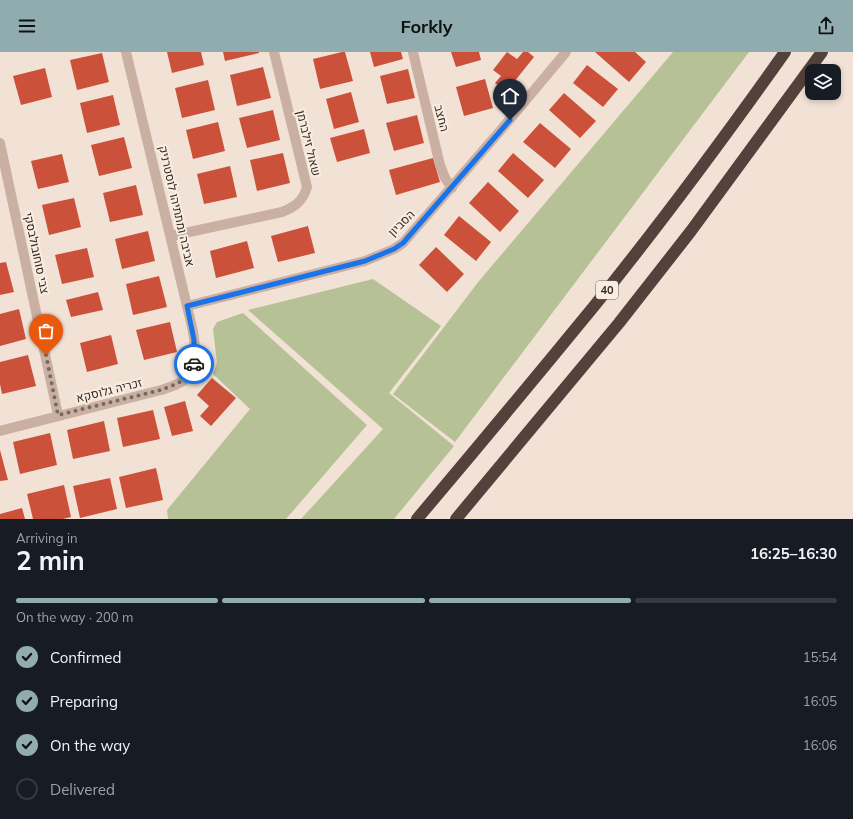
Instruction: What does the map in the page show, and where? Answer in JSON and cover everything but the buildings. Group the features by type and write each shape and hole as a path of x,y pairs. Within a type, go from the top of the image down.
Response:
{"highway":[{"name":"40","path":"417,519 517,401 600,299 672,207 785,52"},
{"name":"40","path":"456,519 540,420 628,312 691,231 822,52"}],"street":[{"name":"אביבה ומתתיהו לוסטרניק","path":"126,52 187,306 194,340 195,354 193,367"},
{"name":"שאול זילברמן","path":"171,236 282,212 293,208 305,195 307,187 274,52"},
{"name":"החצב","path":"413,52 440,165 445,178 452,188"},
{"name":"הסביון","path":"187,306 365,261 394,249 403,243 452,188 566,52"},
{"name":"צבי סוחובולבסקי","path":"0,143 58,415"},
{"name":"זכריה גלוסקא","path":"0,431 161,390 177,384 188,376 193,367"}],"green space":[{"path":"673,52 749,52 455,442 393,394 479,281"},
{"path":"373,279 441,326 389,393 454,446 394,519 301,519 383,429 248,310"},
{"path":"243,313 367,425 286,519 168,519 167,510 250,409 213,374 217,363 213,329 217,322"}],"way so far":[{"path":"46,355 58,415 161,390 177,384 188,376 194,364"}],"route":[{"path":"194,364 194,340 187,306 365,261 394,249 403,243 510,120"}]}
